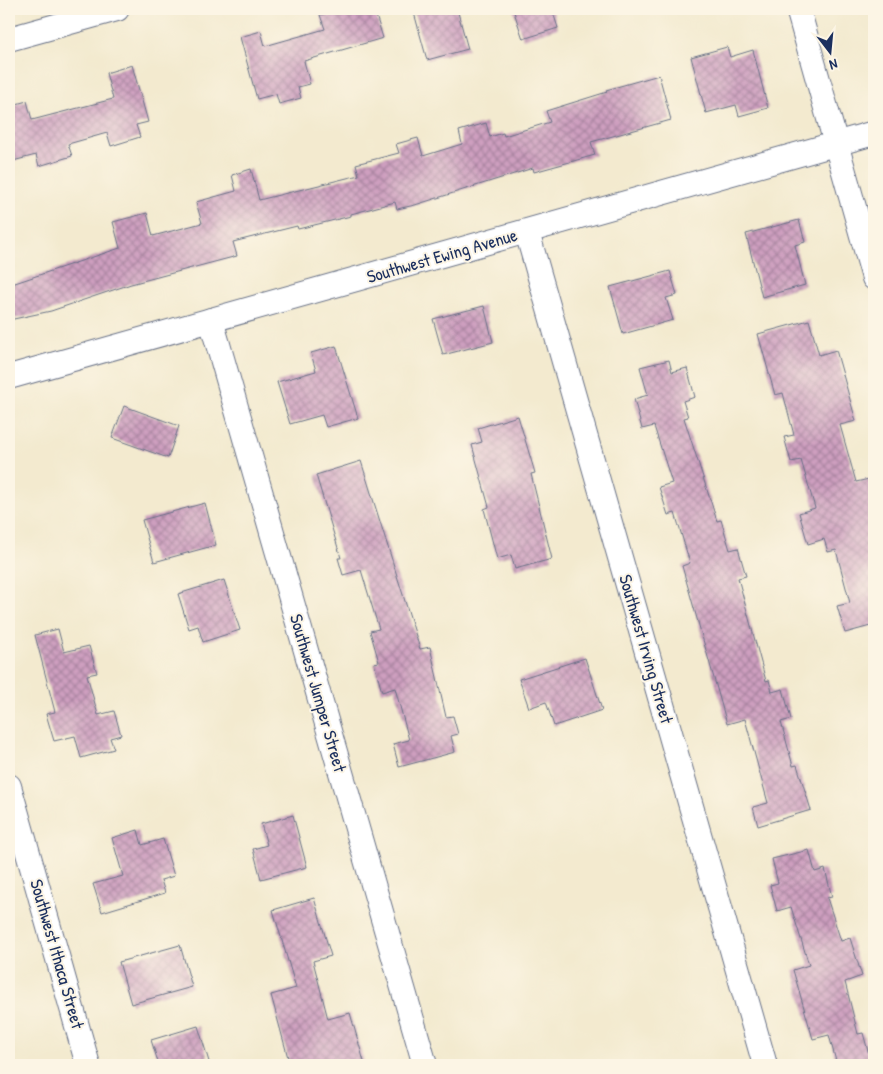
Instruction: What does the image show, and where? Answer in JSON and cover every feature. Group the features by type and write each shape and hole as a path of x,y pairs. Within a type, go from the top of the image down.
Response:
{"street":[{"path":"9,39 117,9"},
{"path":"798,9 874,278"},
{"name":"Southwest Ewing Avenue","path":"9,377 874,133"},
{"name":"Southwest Irving Street","path":"527,232 765,1065"},
{"name":"Southwest Jumper Street","path":"211,320 425,1065"},
{"name":"Southwest Ithaca Street","path":"9,786 88,1065"}],"building":[{"path":"340,9 374,9 383,38 304,61 310,84 298,87 301,98 279,104 276,94 257,99 240,37 261,31 265,46 325,29 320,15"},
{"path":"413,9 457,9 468,49 427,60"},
{"path":"513,9 552,9 558,28 523,39"},
{"path":"727,47 730,57 753,50 768,108 739,116 736,105 706,113 691,57"},
{"path":"132,65 148,122 136,125 140,137 111,146 107,133 68,144 72,156 39,166 36,155 9,162 9,106 27,101 32,120 113,99 106,73"},
{"path":"659,75 671,120 591,142 595,155 534,172 533,168 415,205 397,209 395,202 351,214 351,216 298,229 297,226 233,242 237,256 131,284 51,311 9,320 9,285 120,248 113,222 147,213 153,236 202,223 196,202 236,191 232,175 251,169 259,200 359,175 356,164 399,153 396,144 418,138 423,156 462,144 459,131 486,123 490,137 503,133 504,136 550,122 546,111 607,92 606,90"},
{"path":"799,220 805,242 795,245 805,285 762,297 746,234"},
{"path":"670,271 677,295 666,298 673,320 623,334 610,287"},
{"path":"484,306 493,342 443,355 433,319"},
{"path":"809,320 819,355 836,350 856,421 840,425 856,482 869,479 874,498 874,625 845,633 837,606 850,603 836,550 828,552 824,539 808,544 799,513 815,508 801,460 791,462 784,437 794,435 783,393 775,395 758,334"},
{"path":"336,346 358,418 326,427 322,415 290,424 277,382 316,371 311,353"},
{"path":"669,360 672,372 687,368 695,397 683,401 688,417 684,418 717,521 721,520 730,550 738,548 746,576 738,578 766,681 769,680 772,692 783,689 791,719 781,722 793,766 797,765 811,810 758,826 753,807 768,803 745,719 727,724 682,566 690,563 675,513 668,515 659,487 672,483 654,426 642,429 634,399 648,395 640,367"},
{"path":"124,406 179,426 168,458 112,438"},
{"path":"518,416 535,473 531,474 552,559 515,569 511,555 497,559 484,509 489,507 472,445 482,442 478,428"},
{"path":"361,461 420,649 430,647 446,717 453,716 458,734 451,736 455,752 399,767 393,744 409,740 395,688 382,692 374,663 379,662 370,631 379,629 361,570 343,575 338,558 341,558 316,475"},
{"path":"205,503 216,545 154,562 142,520"},
{"path":"224,580 240,630 203,642 198,626 189,629 178,594"},
{"path":"58,629 64,652 89,646 97,673 87,675 98,715 114,711 121,735 110,738 114,749 81,758 75,736 54,741 46,714 55,712 35,635"},
{"path":"585,658 602,710 554,726 546,702 529,708 519,679"},
{"path":"293,815 307,867 261,879 253,849 267,845 261,824"},
{"path":"138,830 142,845 163,839 174,876 161,880 165,893 102,912 93,884 123,876 112,838"},
{"path":"809,850 815,872 825,869 832,897 827,898 841,941 850,938 862,976 845,982 858,1034 863,1033 871,1062 860,1065 837,1065 829,1035 813,1039 793,970 809,965 791,907 777,911 770,885 778,883 772,859"},
{"path":"314,898 331,956 313,961 328,1019 350,1013 365,1065 290,1065 271,995 296,988 273,910"},
{"path":"180,945 192,987 131,1004 119,962"},
{"path":"198,1026 210,1065 159,1065 151,1040"}]}
